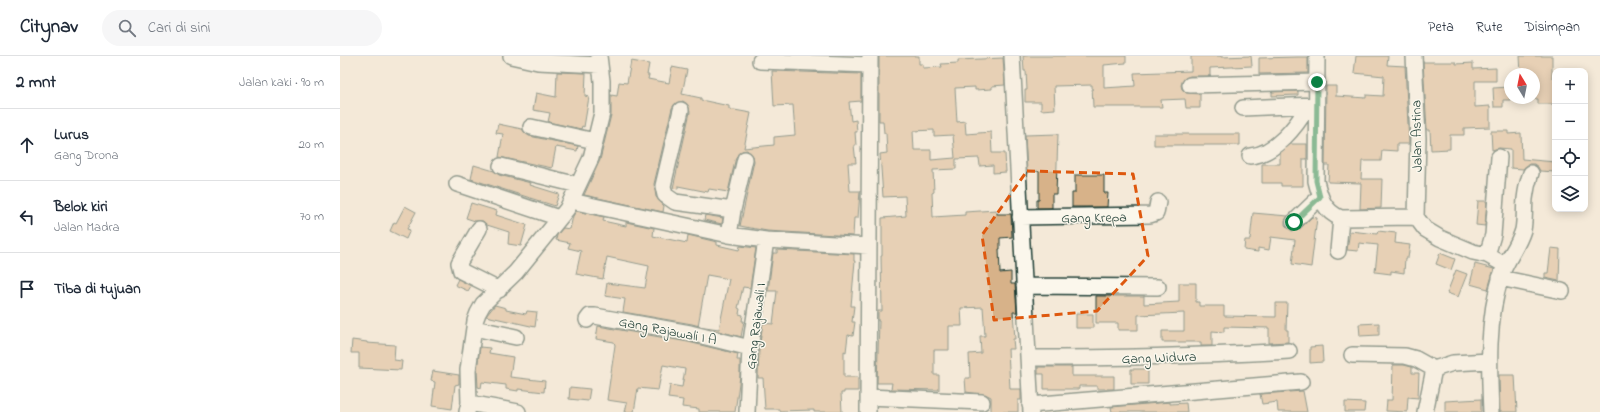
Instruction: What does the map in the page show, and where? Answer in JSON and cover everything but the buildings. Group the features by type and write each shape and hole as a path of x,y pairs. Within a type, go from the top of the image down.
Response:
{"street":[{"path":"511,56 538,62 599,60 602,81 602,113 591,158 567,209 516,272 483,304 478,313 474,328 468,370 468,408 518,412"},
{"path":"1012,56 1031,408 1301,382"},
{"path":"1317,56 1317,82 1312,106 1316,181 1320,197 1327,209 1334,216 1341,218 1416,217 1425,229 1440,238 1473,252 1487,255 1503,272 1562,291"},
{"name":"Jalan Astina","path":"1414,56 1418,138 1416,217"},
{"path":"760,61 870,60 868,412"},
{"path":"1190,85 1317,82"},
{"path":"1243,108 1312,106"},
{"path":"1250,156 1258,156 1286,137 1312,106"},
{"path":"681,110 663,186 665,195 675,202 733,210"},
{"path":"531,127 595,141"},
{"path":"1487,255 1492,235 1499,157"},
{"path":"729,235 733,210 745,159"},
{"path":"501,166 578,185"},
{"path":"1491,412 1488,361 1492,316 1503,272 1523,230 1525,199 1531,173"},
{"path":"457,184 559,218"},
{"path":"1294,222 1320,197"},
{"path":"571,201 729,235 766,240 869,246"},
{"name":"Gang Krepa","path":"1020,218 1150,215 1157,211 1158,202"},
{"path":"1338,251 1341,218"},
{"path":"479,229 459,263 459,268 461,271 499,290"},
{"name":"Gang Rajawali I","path":"747,412 750,348 766,240"},
{"path":"1024,286 1158,286"},
{"name":"Gang Rajawali I A","path":"587,320 590,316 595,316 690,333 750,348"},
{"path":"474,328 516,337"},
{"name":"Gang Widura","path":"1028,358 1144,357 1289,351"},
{"path":"1352,355 1405,356 1416,358 1434,369 1453,363 1488,361"},
{"path":"1426,412 1434,369"},
{"path":"868,396 949,406 982,402"}],"highlighted area":[{"path":"1027,171 1133,174 1148,256 1097,311 994,320 982,235"}],"route":[{"path":"1294,222 1320,197 1316,181 1317,82"}]}
